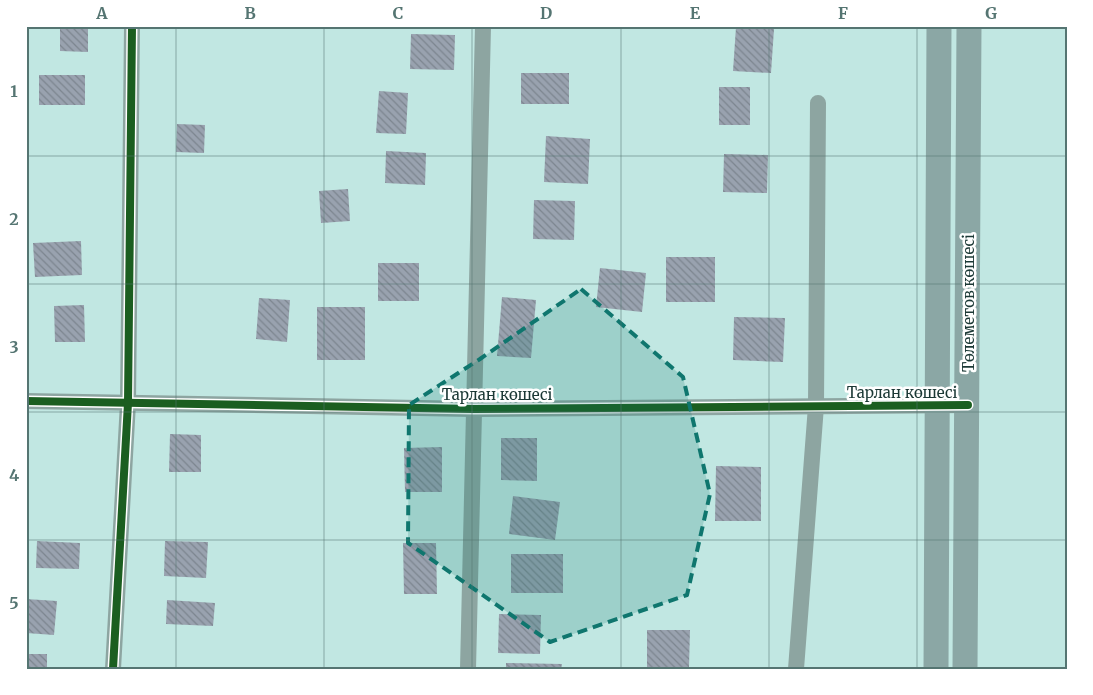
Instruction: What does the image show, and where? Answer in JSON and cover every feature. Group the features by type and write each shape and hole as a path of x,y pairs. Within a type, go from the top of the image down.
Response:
{"main road":[{"name":"Төлеметов көшесі","path":"936,669 939,26"},
{"name":"Төлеметов көшесі","path":"965,669 970,26"}],"street":[{"path":"113,669 128,403 132,26"},
{"path":"468,669 483,26"},
{"path":"796,669 816,406 818,103"},
{"name":"Тарлан көшесі","path":"26,401 474,409 968,405"}],"highlighted area":[{"path":"581,289 683,377 710,494 687,595 550,642 408,543 409,405 480,359"}],"building":[{"path":"60,26 88,26 88,52 60,51"},
{"path":"736,27 774,29 771,73 733,71"},
{"path":"411,34 455,35 454,70 410,69"},
{"path":"521,73 569,73 569,104 521,104"},
{"path":"39,75 85,75 85,105 39,105"},
{"path":"719,87 750,87 750,125 719,125"},
{"path":"379,91 408,93 406,134 376,133"},
{"path":"177,124 205,125 204,153 176,152"},
{"path":"546,136 590,139 588,184 544,182"},
{"path":"386,151 426,153 425,185 385,183"},
{"path":"724,154 768,155 767,193 723,192"},
{"path":"348,189 350,221 321,223 319,191"},
{"path":"534,200 575,201 574,240 533,239"},
{"path":"81,241 82,275 35,277 33,243"},
{"path":"666,257 715,257 715,302 666,302"},
{"path":"378,263 419,263 419,301 378,301"},
{"path":"600,268 646,273 642,312 596,307"},
{"path":"502,297 536,300 531,358 497,356"},
{"path":"259,298 290,300 287,342 256,339"},
{"path":"84,305 85,342 55,342 54,306"},
{"path":"317,307 365,307 365,360 317,360"},
{"path":"734,317 785,318 783,362 733,360"},
{"path":"170,434 201,435 201,472 169,472"},
{"path":"501,438 537,438 537,481 501,480"},
{"path":"442,447 442,492 405,492 404,448"},
{"path":"716,466 761,467 761,521 715,521"},
{"path":"513,496 560,502 555,540 509,534"},
{"path":"37,541 80,543 79,569 36,568"},
{"path":"165,541 208,542 206,578 164,576"},
{"path":"403,543 436,543 437,594 404,594"},
{"path":"511,554 563,554 563,593 511,593"},
{"path":"26,599 57,601 54,635 26,633"},
{"path":"167,600 215,603 213,626 166,624"},
{"path":"499,614 541,615 540,654 498,653"},
{"path":"647,630 690,630 689,667 647,667"},
{"path":"26,654 47,654 47,669 26,669"},
{"path":"506,663 562,664 561,669 506,669"}],"cycle path":[{"path":"113,669 128,403 132,26"},
{"path":"26,401 474,409 968,405"}]}
